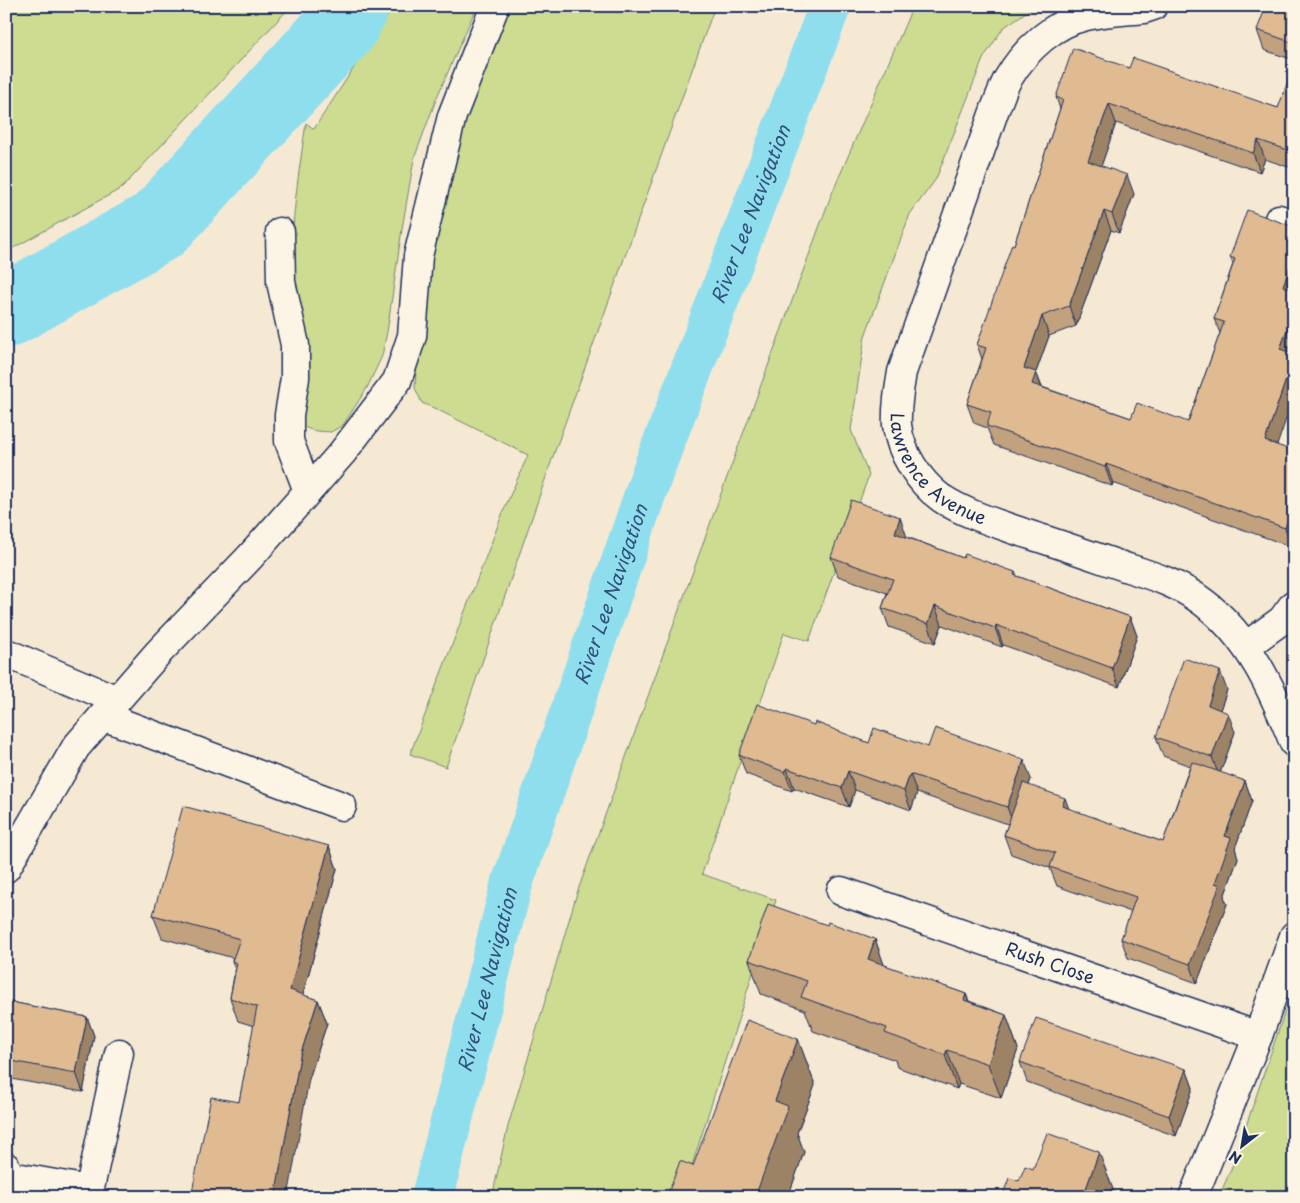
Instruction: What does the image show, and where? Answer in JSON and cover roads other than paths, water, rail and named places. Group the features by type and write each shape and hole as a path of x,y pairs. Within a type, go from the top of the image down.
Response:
{"street":[{"path":"6,868 76,747 158,653 250,557 342,453 397,381 412,336 418,256 452,116 495,6"},
{"name":"Lawrence Avenue","path":"1154,6 1144,9 1085,16 1068,22 1048,33 1034,46 1008,78 902,372 897,402 897,426 912,466 940,497 992,522 1150,575 1180,588 1202,601 1224,620 1246,646 1278,702 1294,742"},
{"path":"280,232 281,282 295,344 295,378 289,415 289,441 308,491"},
{"path":"1246,646 1282,620 1294,604"},
{"path":"6,653 110,708 342,806"},
{"name":"Rush Close","path":"841,891 1258,1036"},
{"path":"1193,1197 1258,1036 1294,936"},
{"path":"8,1172 88,1194 119,1053"}],"waterway":[{"path":"6,311 159,225 341,27 352,6"},
{"name":"River Lee Navigation","path":"432,1197 511,887 653,471 830,6"}]}
